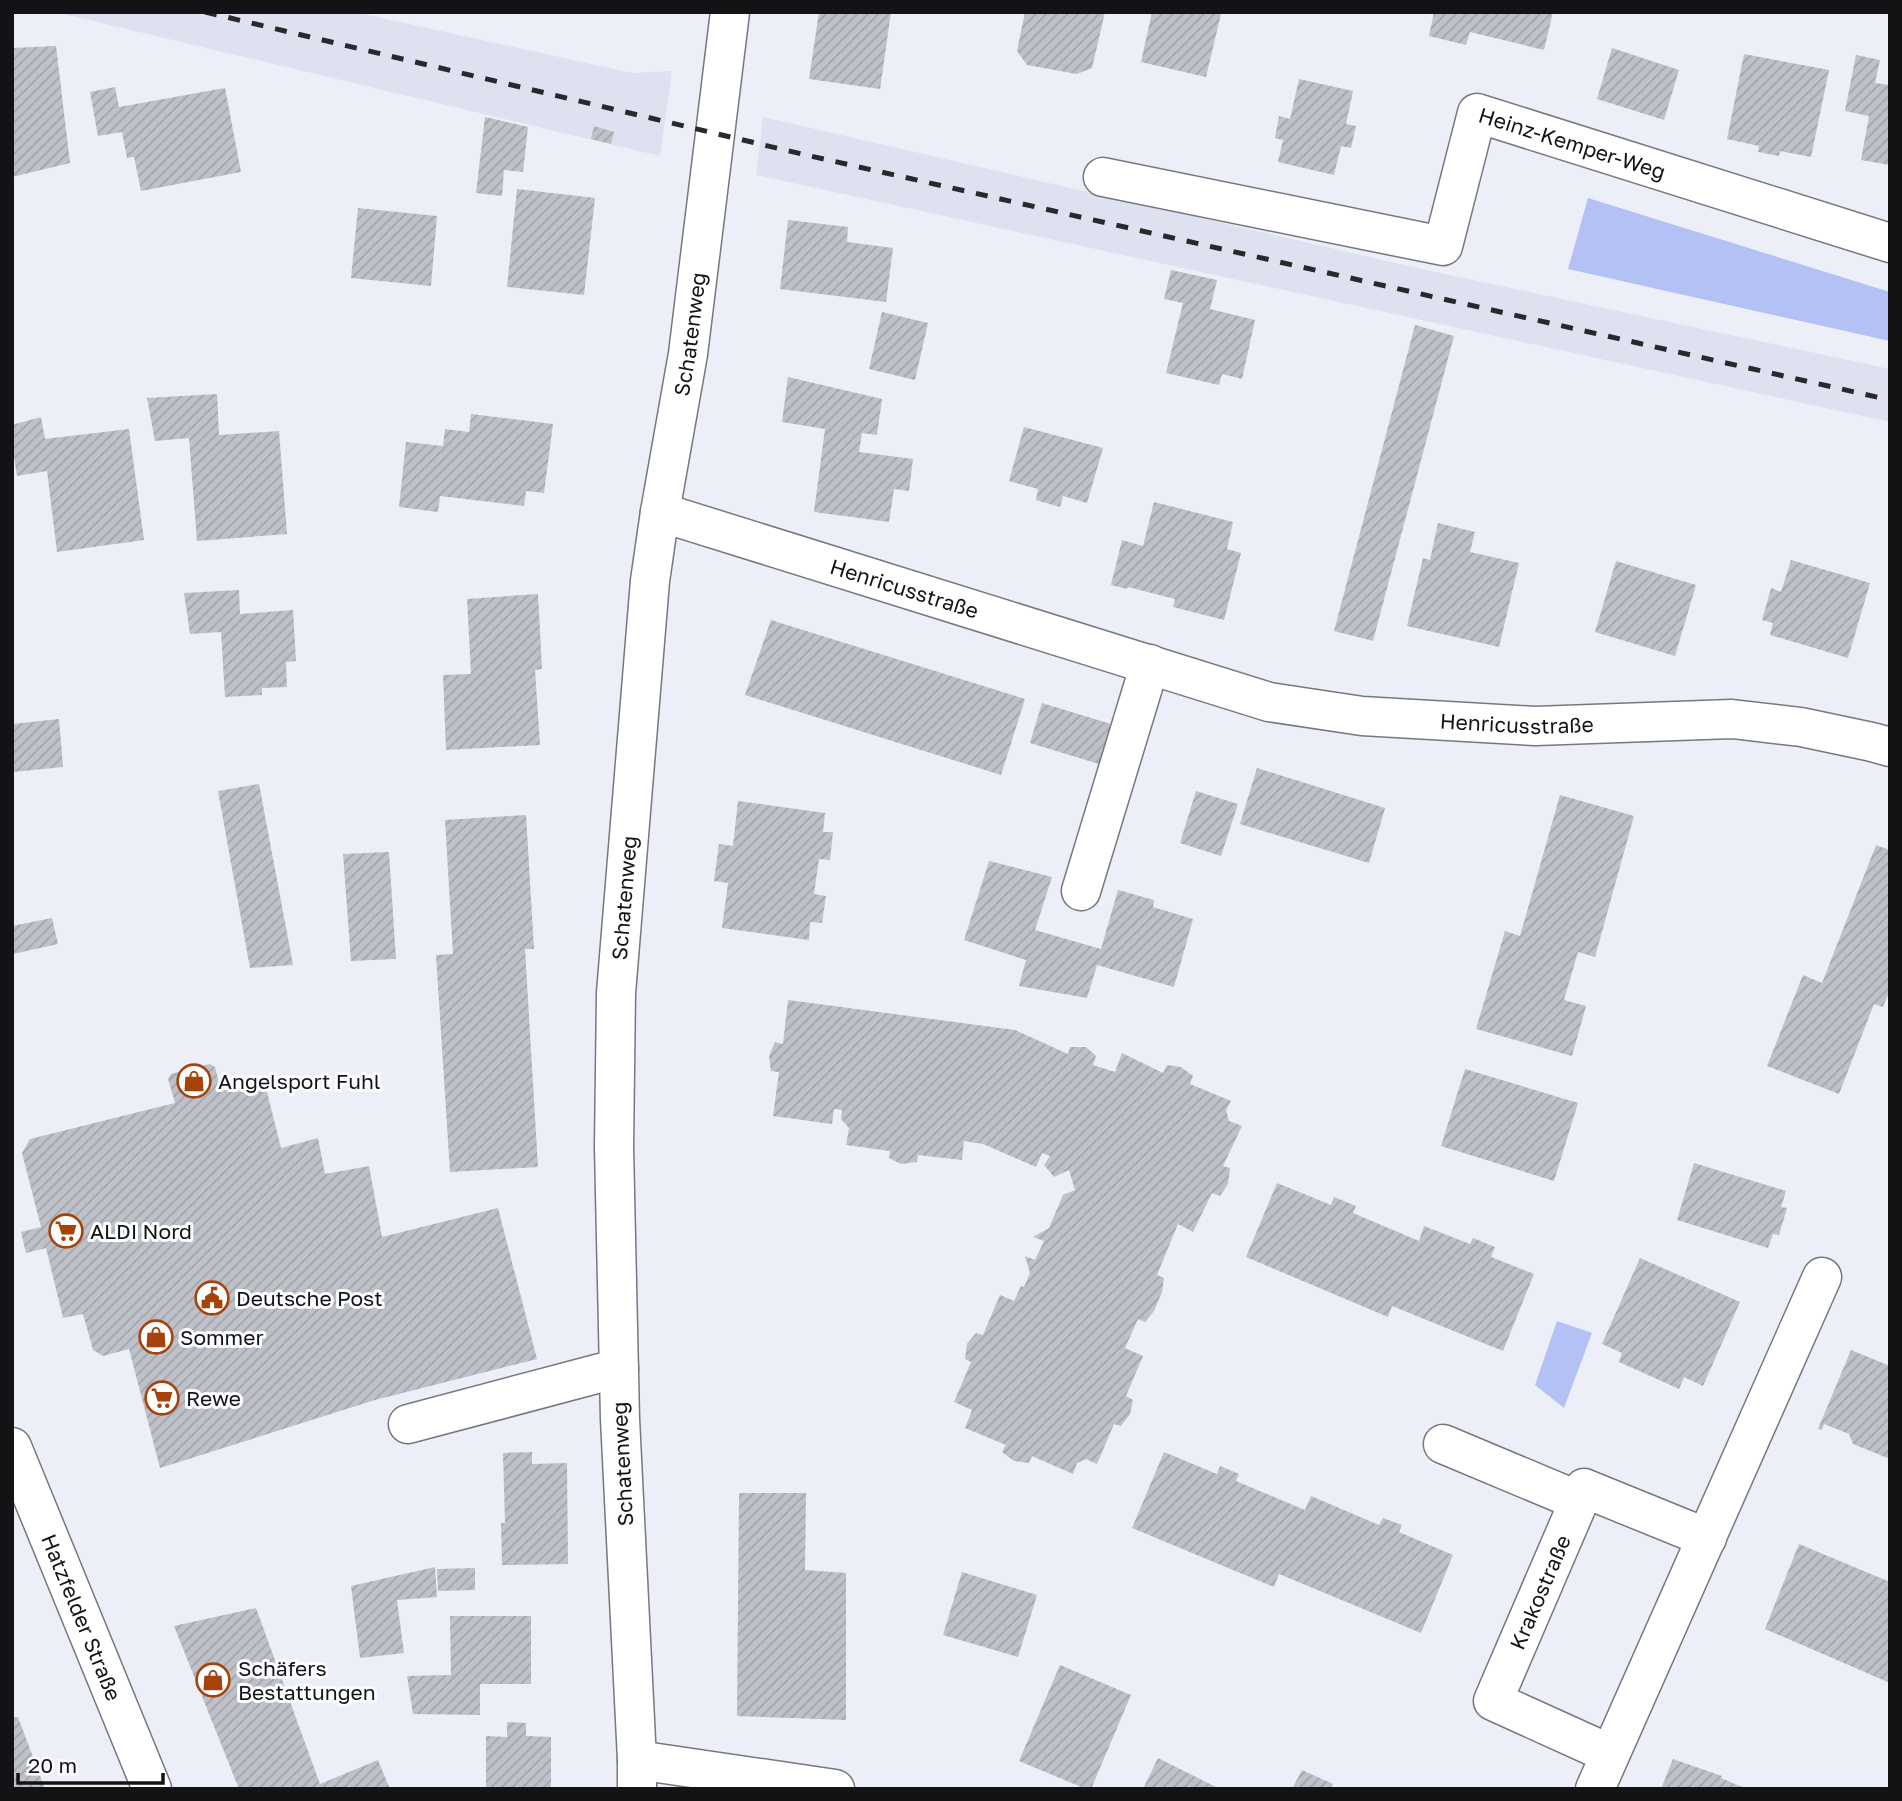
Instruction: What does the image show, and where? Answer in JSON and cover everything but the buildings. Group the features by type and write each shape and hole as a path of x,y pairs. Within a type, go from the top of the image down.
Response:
{"street":[{"name":"Schatenweg","path":"637,1774 620,1419 614,1147 616,993 650,581 688,354 730,12"},
{"name":"Heinz-Kemper-Weg","path":"1103,177 1443,246 1477,113 1890,243"},
{"name":"Henricusstraße","path":"660,512 1269,702 1362,716 1535,726 1732,719 1801,727 1890,747"},
{"path":"1081,891 1150,664"},
{"path":"1595,1789 1822,1277"},
{"path":"408,1424 619,1368"},
{"path":"1443,1444 1578,1501 1584,1488 1707,1538"},
{"name":"Hatzfelder Straße","path":"12,1447 152,1789"},
{"name":"Krakostraße","path":"1578,1501 1493,1701 1610,1754"},
{"path":"637,1774 835,1789"}],"shaded area":[{"path":"55,12 355,12 632,73 672,71 660,156"},
{"path":"763,117 1426,270 1890,369 1890,422 756,175"},
{"path":"1588,198 1890,292 1890,341 1568,269"},
{"path":"1557,1321 1592,1333 1564,1408 1535,1385"}],"railway":[{"path":"205,12 806,155 1890,400"}],"place":[{"name":"Angelsport Fuhl","path":"194,1081"},
{"name":"ALDI Nord","path":"66,1231"},
{"name":"Deutsche Post","path":"212,1298"},
{"name":"Sommer","path":"156,1337"},
{"name":"Rewe","path":"162,1398"},
{"name":"Schäfers Bestattungen","path":"213,1680"}]}
